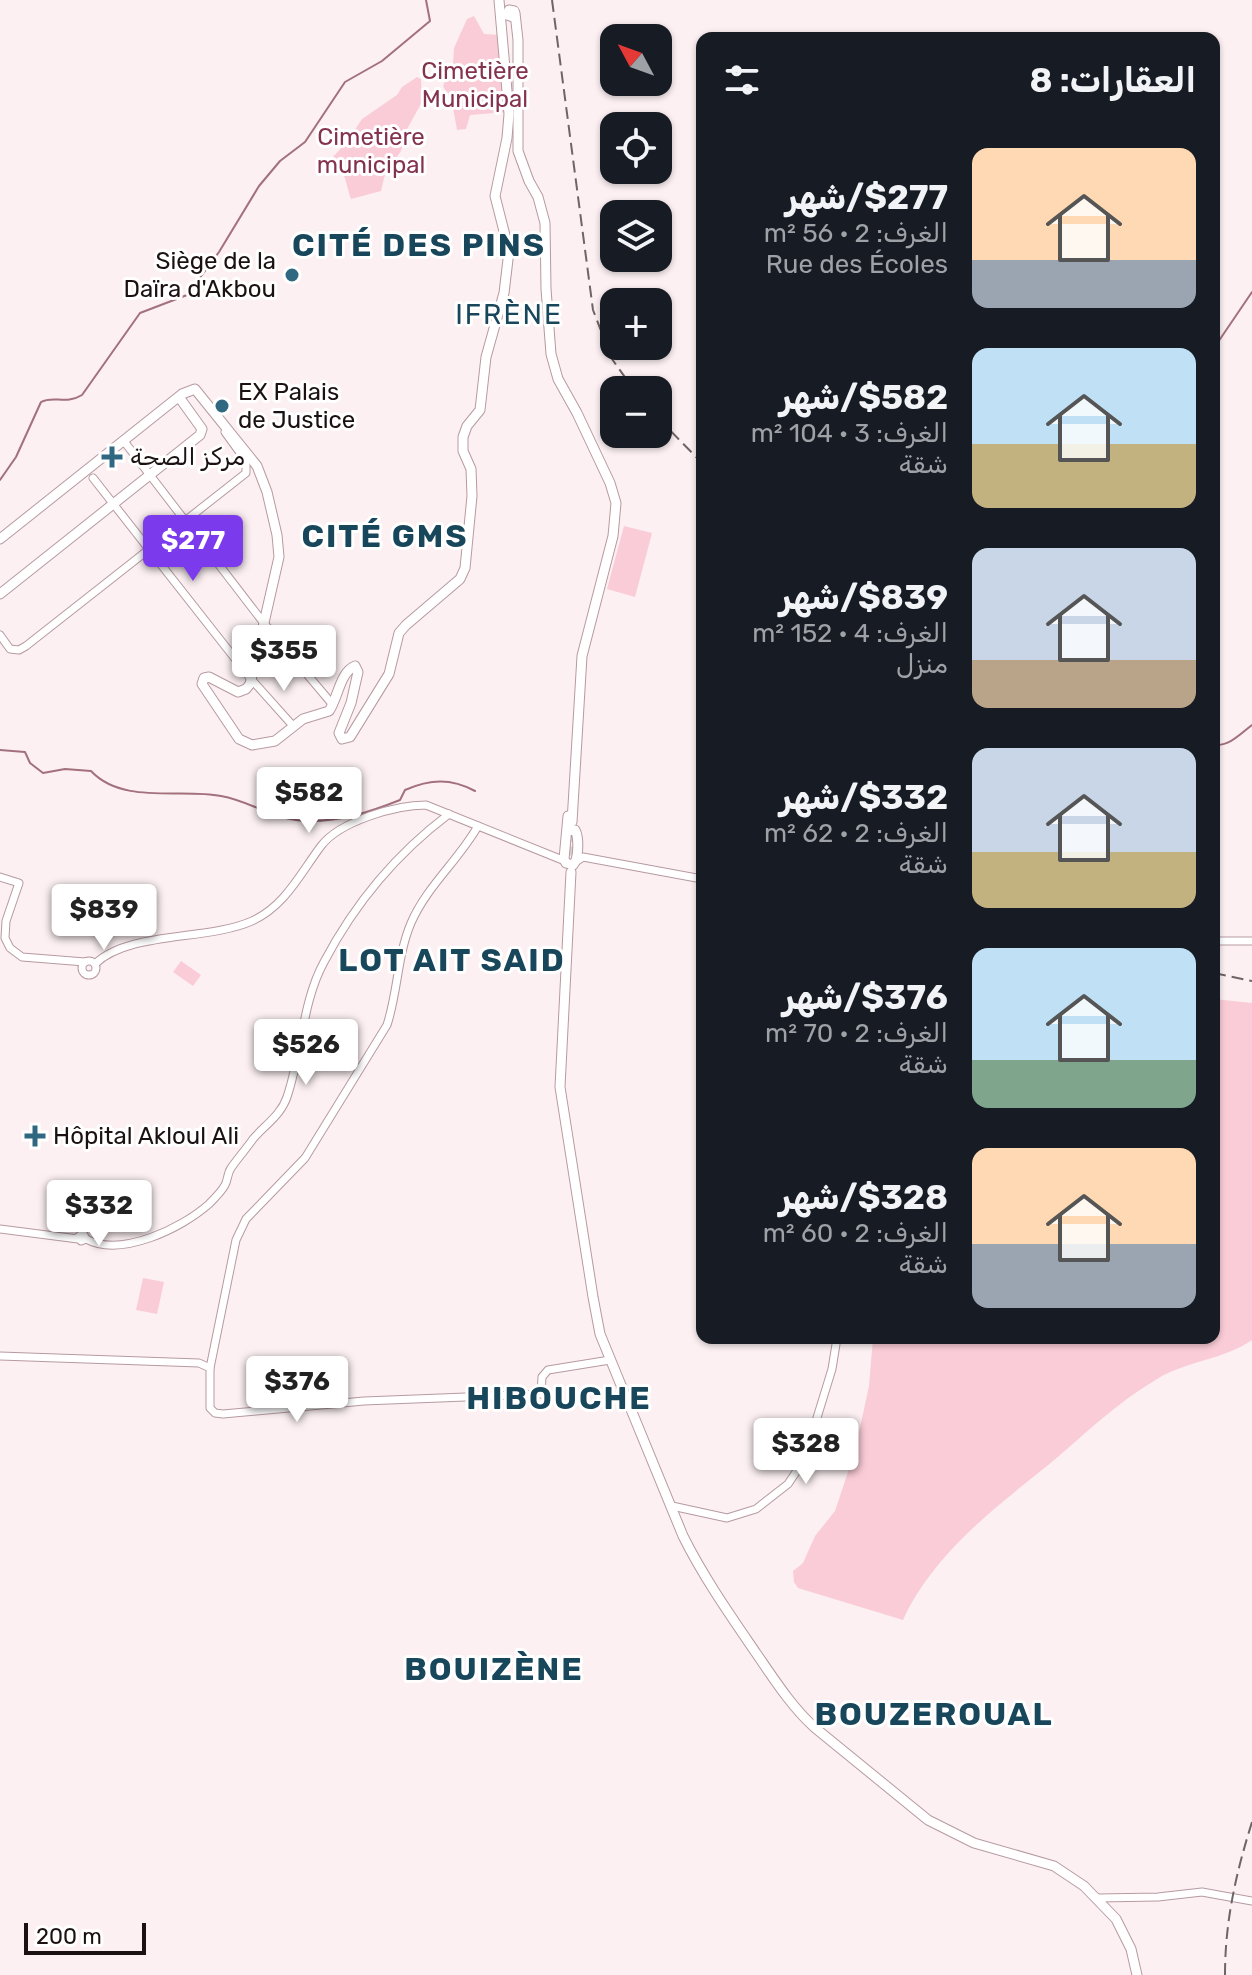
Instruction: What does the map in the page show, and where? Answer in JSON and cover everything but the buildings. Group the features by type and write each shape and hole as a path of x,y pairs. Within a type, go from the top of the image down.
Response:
{"main road":[{"path":"506,8 518,151 538,197 545,223 551,354 558,379 584,427 616,503 613,536 582,656 575,758 571,768 572,828 579,857 574,913 569,923"},
{"path":"0,539 123,440 179,397 195,389 257,466 267,492 279,557 251,679 246,689 238,692 209,677 202,682 233,731 245,743 264,745 275,741 306,717 324,714 333,705 346,672 355,666 358,672 356,686 339,733 342,739 349,739 383,685 394,658 399,633 460,579 465,568 472,496 471,469 463,451 463,437 467,426 480,410 486,357 504,293 509,251 495,196 507,138 511,60"},
{"path":"0,594 200,435 202,429 179,397"},
{"path":"569,923 563,913 565,861 572,828"},
{"path":"565,861 573,865 579,857"},
{"path":"571,872 560,1087 593,1297 600,1334 610,1360 697,1565 797,1710 814,1727 928,1820 974,1843 1054,1866 1098,1898 1124,1934 1137,1975"}],"street":[{"path":"0,635 10,649 19,650 248,471 246,461 221,428 220,420"},
{"path":"123,440 263,622 333,705"},
{"path":"93,478 251,679 294,727"},
{"path":"0,877 19,883 6,921 5,938 10,948 22,957 95,964 114,950 252,921 271,910 287,894 322,844 354,822 408,805 426,805 565,861"},
{"path":"0,1229 110,1244 141,1241 156,1237 209,1204 226,1185 228,1172 282,1108 322,965 340,933 395,859 414,840 449,814"},
{"path":"478,826 428,892 411,923 400,957 395,1001 387,1025 305,1158 246,1219 236,1240 210,1368 208,1402 215,1413 223,1414 364,1401 541,1394 542,1377 548,1370 610,1360"},
{"path":"550,854 567,846"},
{"path":"579,857 696,878"},
{"path":"1220,941 1252,941"},
{"path":"672,1506 727,1518 756,1509 788,1484 804,1460 832,1369 836,1344"},
{"path":"0,1356 184,1362 210,1368"},
{"path":"1098,1898 1158,1897 1202,1892 1252,1901"}],"green space":[{"name":"Cimetière Municipal","path":"474,16 484,34 500,35 506,112 470,115 466,129 457,130 452,102 443,86 453,64 454,48 467,19"},
{"name":"Cimetière municipal","path":"417,77 421,79 422,102 406,131 401,151 385,174 381,191 351,199 342,172 329,161 362,119"},
{"path":"624,526 652,533 635,597 607,589"},
{"path":"181,961 201,975 193,986 173,972"},
{"path":"1220,1000 1252,1003 1252,1340 1229,1352 1168,1373 1114,1409 1006,1499 947,1554 930,1575 903,1620 798,1588 794,1582 793,1571 803,1563 815,1536 835,1511 855,1451 869,1386 872,1344 1220,1344"},
{"path":"143,1278 164,1282 157,1314 136,1310"}],"waterway":[{"path":"0,480 16,457 41,402 82,395 140,313 187,295 219,252 259,186 280,161 305,142 345,82 382,61 430,21 426,0"},
{"path":"1220,339 1252,292"},
{"path":"1220,745 1239,736 1252,725"},
{"path":"0,750 25,752 30,763 43,773 65,769 91,771 104,782 119,788 136,792 221,796 297,820 345,818 367,812 400,800 405,790 432,782 449,782 475,791"}],"tunnel":[{"path":"571,869 572,824"}],"railway":[{"path":"552,0 593,310 612,359 624,376"},
{"path":"672,432 696,457"},
{"path":"1220,974 1252,981"},
{"path":"1225,1975 1232,1897 1252,1822"}],"place":[{"name":"Siège de la Daïra d'Akbou","path":"292,275"},
{"name":"EX Palais de Justice","path":"222,406"},
{"name":"مركز الصحة","path":"112,457"},
{"name":"Hôpital Akloul Ali","path":"35,1136"}],"district":[{"name":"CITÉ DES PINS","path":"419,245"},
{"name":"IFRÈNE","path":"509,314"},
{"name":"CITÉ GMS","path":"385,536"},
{"name":"LOT AIT SAID","path":"452,960"},
{"name":"HIBOUCHE","path":"559,1398"},
{"name":"BOUIZÈNE","path":"494,1669"},
{"name":"BOUZEROUAL","path":"934,1714"}]}
